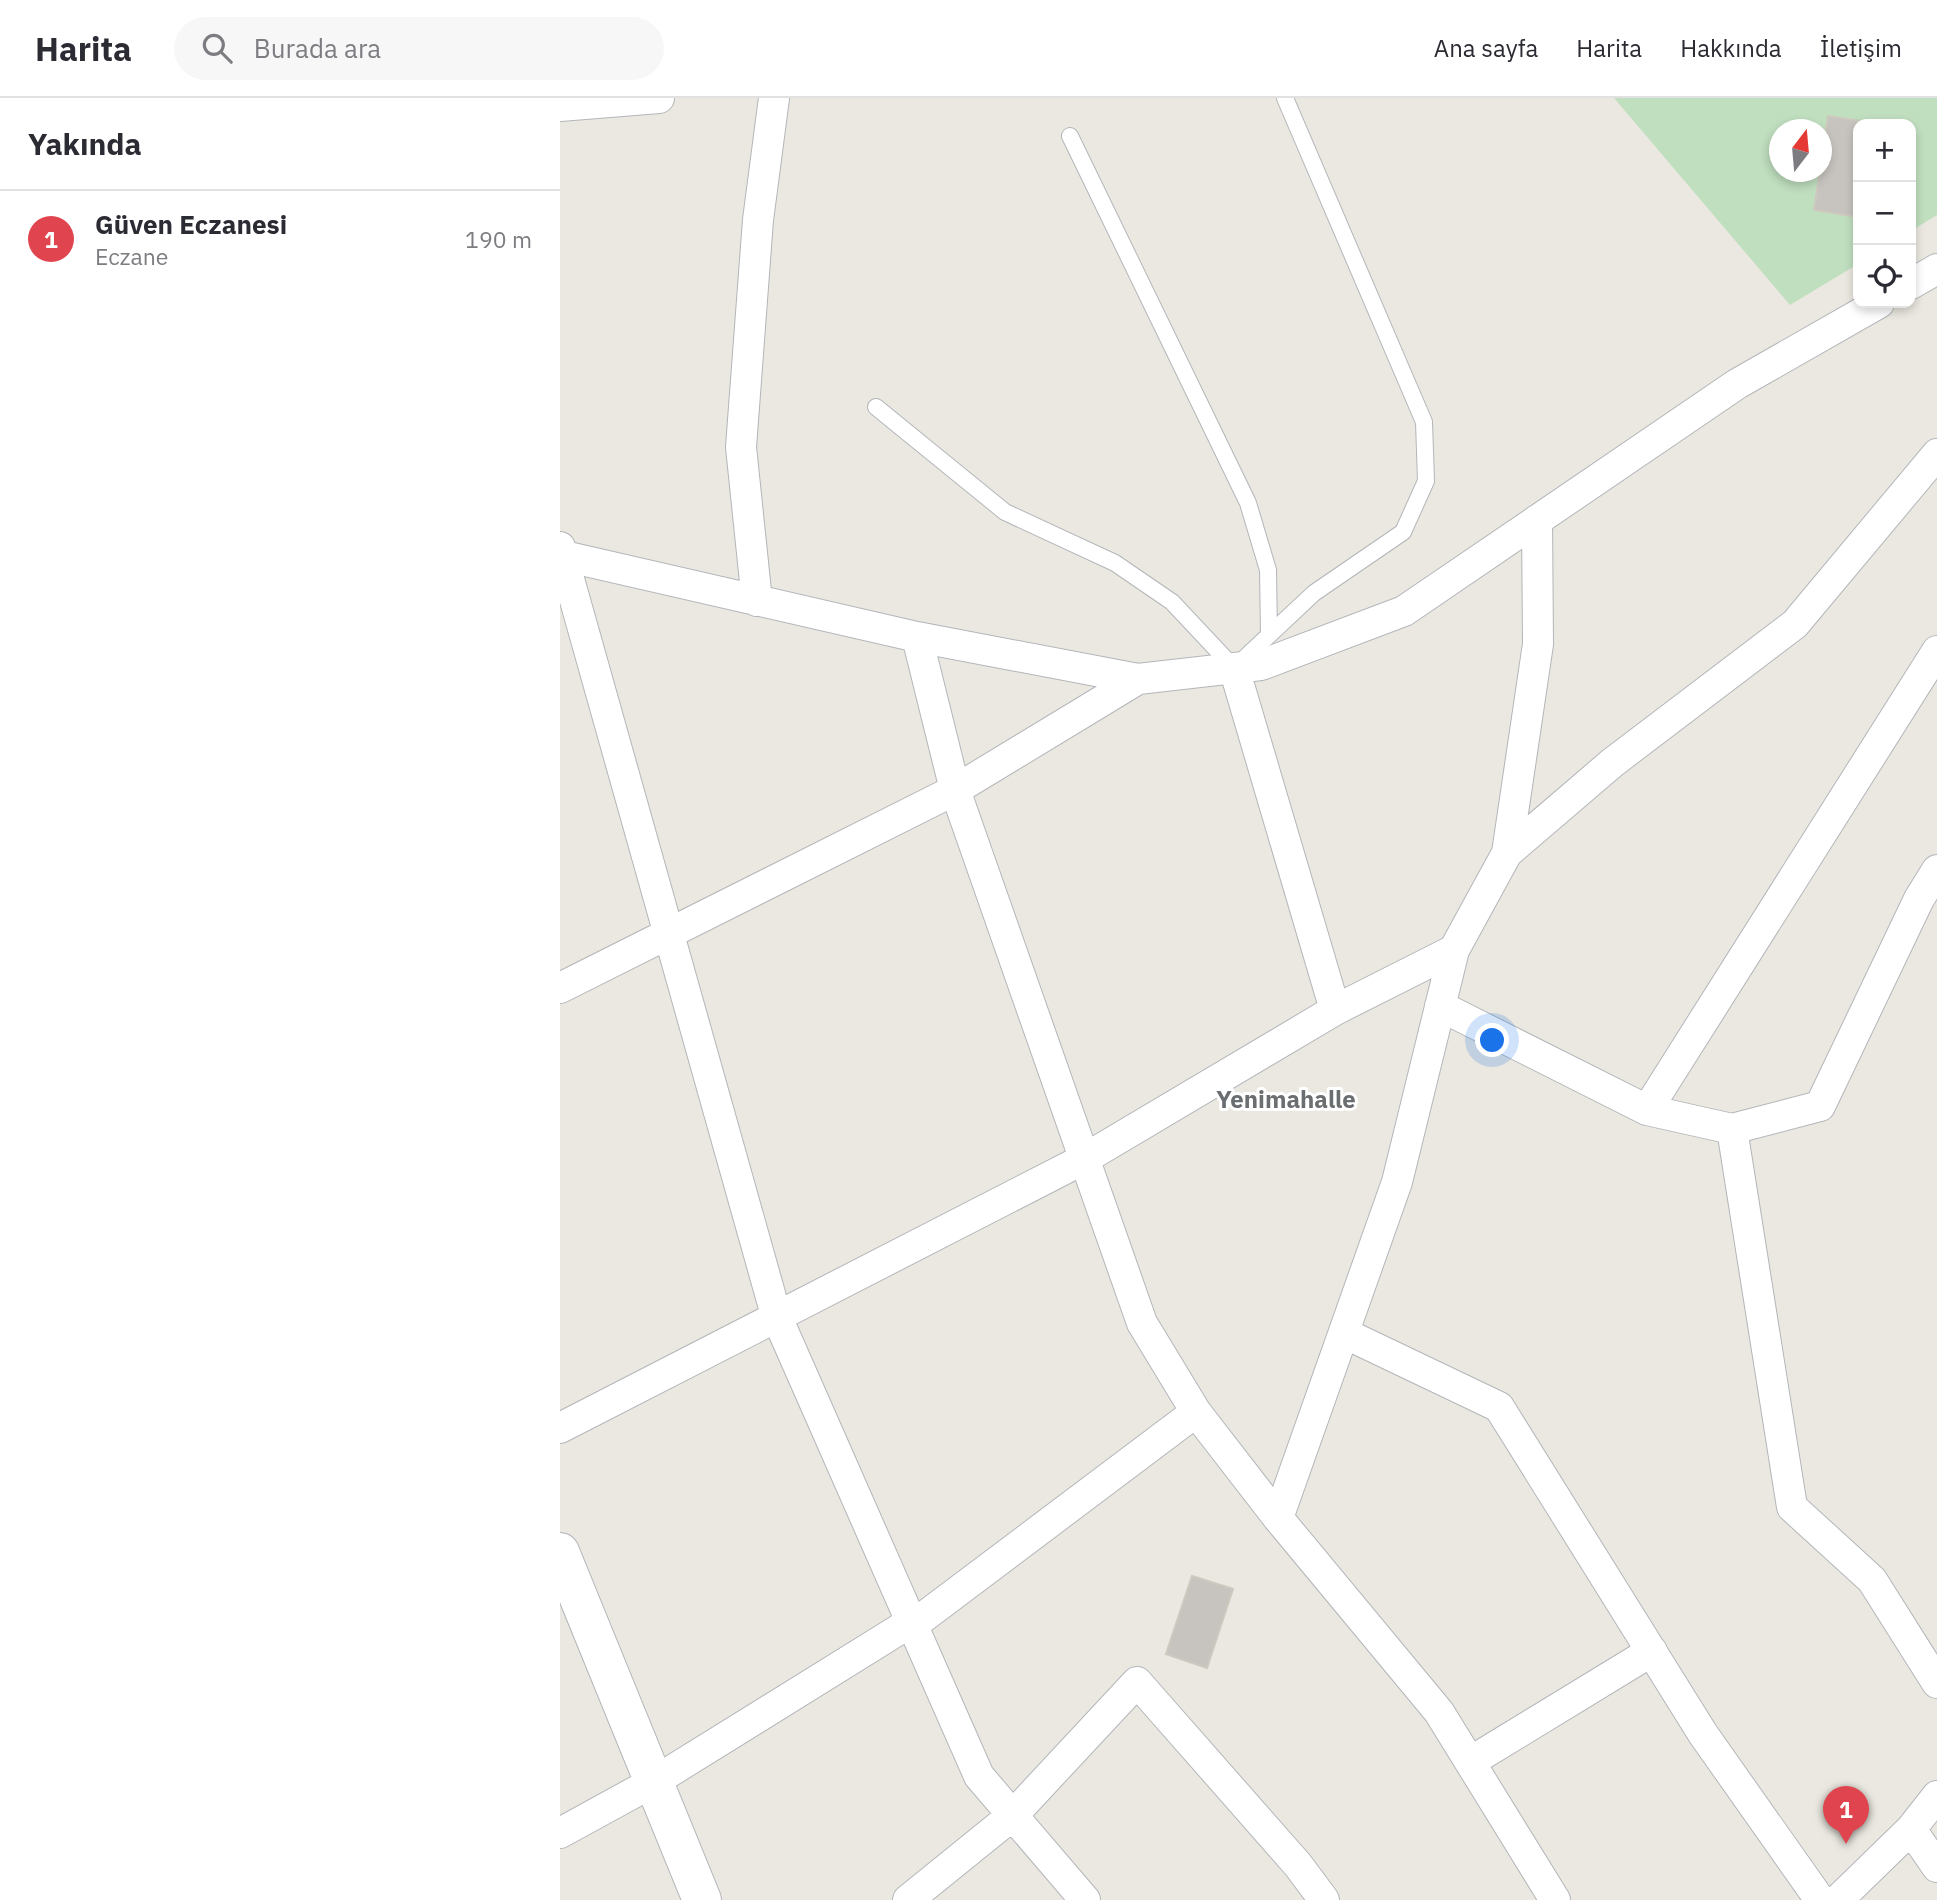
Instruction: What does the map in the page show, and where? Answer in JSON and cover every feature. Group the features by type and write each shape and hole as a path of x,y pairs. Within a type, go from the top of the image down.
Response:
{"main road":[{"path":"560,1552 702,1900"}],"street":[{"path":"560,106 659,98"},
{"path":"757,601 741,447 758,220 774,98"},
{"path":"1916,281 1937,269"},
{"path":"1085,1900 979,1776 776,1315 561,553 917,637 1138,679 1261,665 1404,611 1737,384 1869,308"},
{"path":"1507,853 1612,763 1795,624 1937,454"},
{"path":"1278,1518 1397,1182 1454,950 1507,853 1538,644 1537,520"},
{"path":"917,637 955,790 1142,1323 1196,1412 1278,1518 1439,1712 1555,1900"},
{"path":"1647,1110 1937,650"},
{"path":"1234,668 1335,1010"},
{"path":"560,988 955,790 1138,679"},
{"path":"1440,1006 1647,1110 1732,1129 1820,1107 1919,899 1937,870"},
{"path":"560,1428 1084,1159 1335,1010 1454,950"},
{"path":"1732,1129 1792,1507 1872,1580 1937,1683"},
{"path":"1344,1333 1499,1407 1703,1734 1820,1900"},
{"path":"911,1622 913,1625 1196,1412"},
{"path":"560,1833 655,1781 911,1622"},
{"path":"1470,1762 1652,1651"},
{"path":"908,1900 1013,1815 1137,1682 1298,1865 1324,1900"},
{"path":"1838,1900 1911,1829 1937,1796"},
{"path":"1911,1829 1937,1867"}],"lane":[{"path":"876,407 1005,512 1115,563 1172,602 1234,668 1314,593 1403,532 1426,481 1424,422 1285,98"},
{"path":"1070,136 1248,503 1268,570 1269,635"}],"green space":[{"path":"1614,98 1937,98 1937,215 1916,228 1916,119 1853,119 1853,267 1790,305"}],"building":[{"path":"1828,116 1853,120 1853,216 1814,210 1818,182 1832,182 1832,119 1828,119"},
{"path":"1192,1576 1233,1589 1207,1668 1166,1654"}],"place":[{"name":"Güven Eczanesi","path":"1846,1844"}],"district":[{"name":"Yenimahalle","path":"1286,1100"}]}
